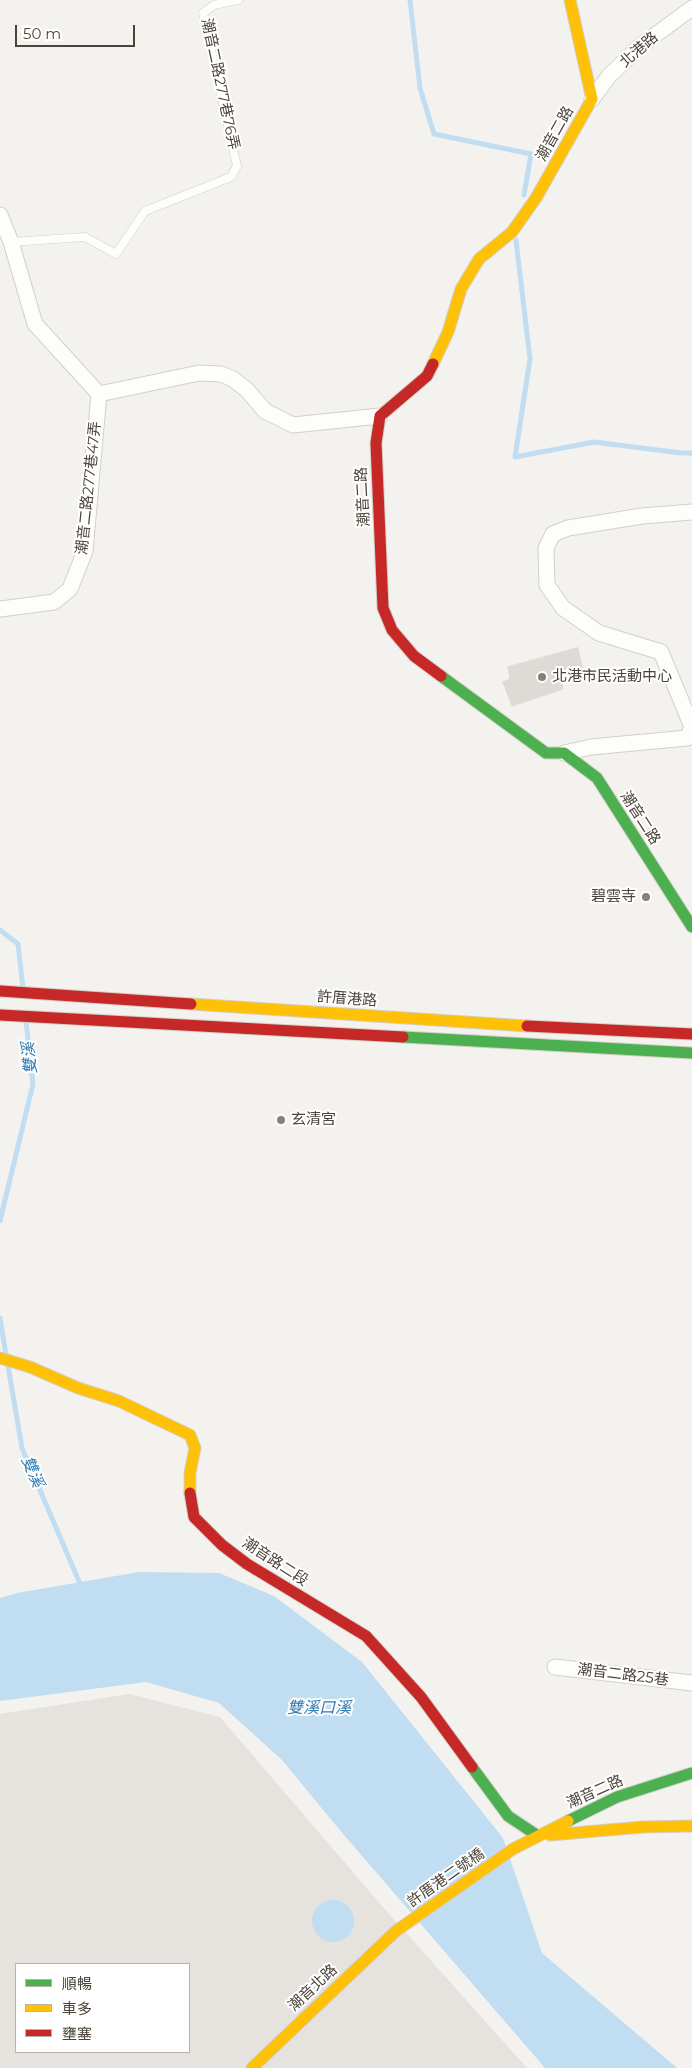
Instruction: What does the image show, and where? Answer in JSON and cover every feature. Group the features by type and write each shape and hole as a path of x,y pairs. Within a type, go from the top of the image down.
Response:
{"street":[{"name":"潮音二路","path":"570,0 592,98 536,198 512,232 479,259 460,289 448,332 427,376 380,416 376,443 383,608 392,630 414,656 546,753 564,753 597,778 692,927"},
{"name":"北港路","path":"592,98 609,76 639,47 692,8"},
{"path":"0,216 11,242 34,324 99,394 199,372 221,374 233,379 247,390 265,411 293,425 380,416"},
{"name":"潮音二路277巷47弄","path":"0,609 54,602 70,589 85,551 99,394"},
{"path":"564,753 592,747 687,738 692,727 662,652 600,634 564,608 547,585 546,548 553,534 568,528 642,516 692,512"},
{"name":"許厝港路","path":"0,991 555,1028 692,1034"},
{"path":"0,1014 692,1053"},
{"name":"潮音路二段","path":"0,1358 30,1367 78,1388 119,1401 190,1435 194,1448 190,1473 190,1500 194,1517 222,1545 247,1564 366,1636 421,1697 508,1816 538,1836"},
{"name":"潮音二路25巷","path":"555,1667 692,1683"},
{"name":"潮音二路","path":"513,1849 617,1796 692,1774"},
{"path":"538,1836 643,1827 692,1826"},
{"name":"許厝港二號橋","path":"396,1931 513,1849"},
{"name":"潮音北路","path":"252,2068 396,1931"}],"lane":[{"name":"潮音二路277巷76弄","path":"11,242 85,237 116,254 145,211 231,177 237,166 203,14 214,5 238,0"}],"shaded area":[{"path":"129,1694 220,1717 382,1906 527,2068 0,2068 0,1714"}],"water":[{"name":"雙溪口溪","path":"139,1572 219,1573 274,1596 362,1662 503,1838 542,1953 677,2068 545,2068 338,1828 282,1760 219,1703 146,1682 0,1701 0,1598 17,1593"},
{"path":"337,1900 345,1903 351,1909 354,1921 351,1933 345,1939 329,1942 321,1939 315,1933 312,1917 315,1909 321,1903"}],"building":[{"name":"北港市民活動中心","path":"578,648 584,675 561,680 563,689 512,706 503,682 510,679 508,667"}],"waterway":[{"path":"410,0 420,88 434,134 531,154 524,195"},
{"path":"516,240 530,359 515,457 594,442 692,453"},
{"name":"雙溪","path":"0,930 18,944 23,988"},
{"name":"雙溪","path":"0,1221 33,1084 26,1021"},
{"name":"雙溪","path":"0,1318 6,1355"},
{"name":"雙溪","path":"8,1366 22,1448 81,1586"}],"traffic: fast":[{"path":"441,676 546,753 564,753 597,778 692,927"},
{"path":"403,1037 692,1053"},
{"path":"472,1767 508,1816 538,1836"},
{"path":"568,1821 617,1797 692,1773"}],"traffic: slow":[{"path":"433,364 448,332 461,289 479,259 512,232 536,198 592,99 570,0"},
{"path":"191,1004 527,1026"},
{"path":"0,1358 30,1367 78,1388 119,1401 190,1435 195,1448 190,1473 190,1493"},
{"path":"252,2068 396,1931 513,1849 568,1821"},
{"path":"550,1835 643,1827 692,1826"}],"traffic: jam":[{"path":"433,364 427,376 380,416 376,443 383,608 392,630 414,656 441,676"},
{"path":"0,991 191,1004"},
{"path":"0,1015 403,1037"},
{"path":"527,1026 692,1034"},
{"path":"190,1493 194,1517 222,1545 247,1564 366,1636 421,1697 472,1767"}],"place":[{"name":"北港市民活動中心","path":"542,677"},
{"name":"碧雲寺","path":"646,897"},
{"name":"玄清宮","path":"281,1120"}]}
